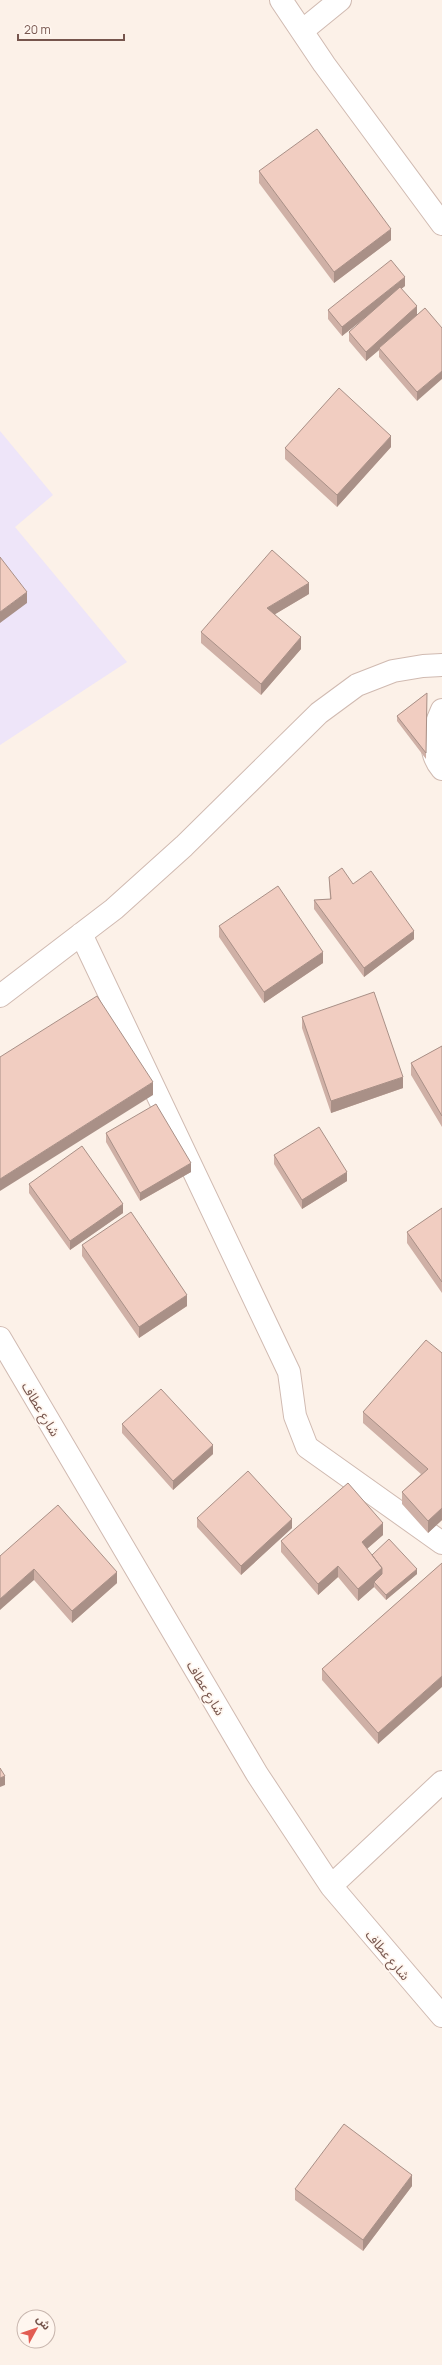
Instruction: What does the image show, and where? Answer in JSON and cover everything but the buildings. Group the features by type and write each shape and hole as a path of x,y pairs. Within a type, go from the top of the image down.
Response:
{"street":[{"path":"280,0 324,64 442,224"},
{"path":"302,30 340,0"},
{"path":"0,996 114,909 184,846 319,713 357,685 393,671 423,666 442,665"},
{"path":"442,710 432,740 438,764 442,769"},
{"path":"82,934 289,1372 295,1416 307,1448 442,1544"},
{"name":"شارع عطاف","path":"0,1338 258,1774 331,1886 442,2016"},
{"path":"331,1886 442,1782"}],"shaded area":[{"path":"0,431 53,495 15,527 127,662 0,745"}]}
